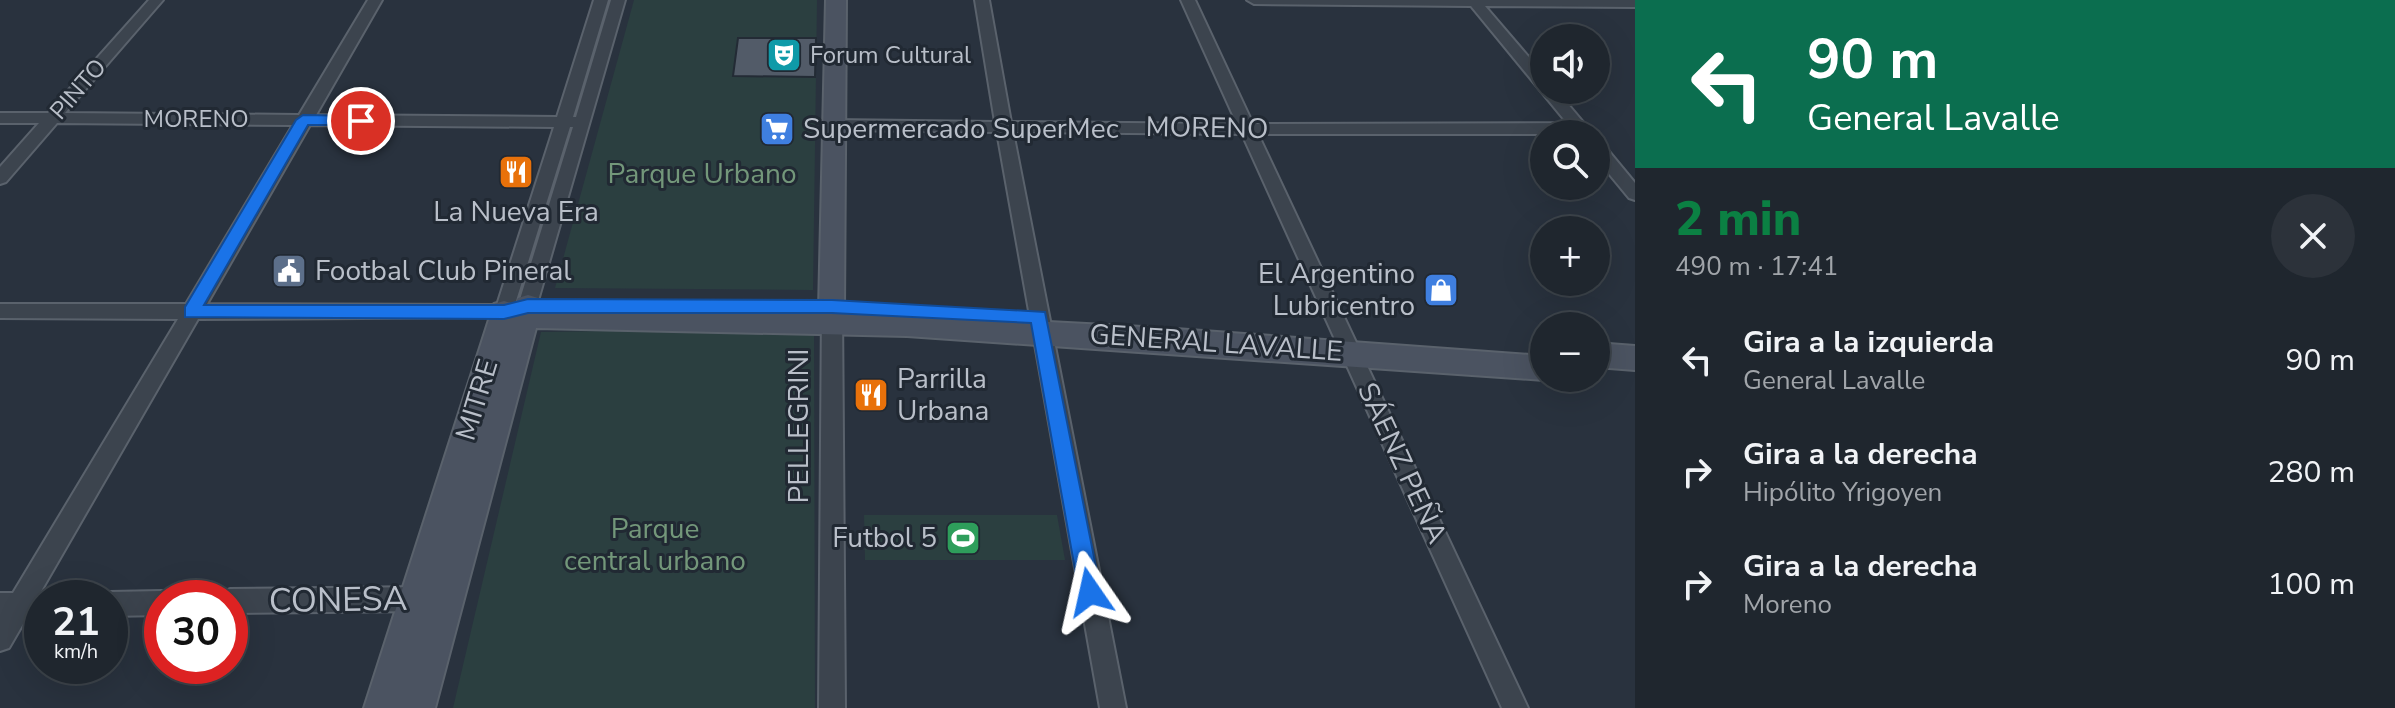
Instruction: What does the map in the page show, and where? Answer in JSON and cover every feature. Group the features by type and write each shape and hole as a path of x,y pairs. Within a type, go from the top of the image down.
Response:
{"main road":[{"name":"PELLEGRINI","path":"832,314 836,0"},
{"name":"GENERAL LAVALLE","path":"519,312 832,314 1039,324 1348,345 1530,351"},
{"name":"MITRE","path":"384,708 431,600 519,312"},
{"name":"GENERAL LAVALLE","path":"1348,345 1530,366"},
{"path":"1610,356 1635,358"},
{"path":"1610,372 1635,374"},
{"name":"MITRE","path":"415,708 431,600"}],"street":[{"name":"PINTO","path":"0,178 156,0"},
{"path":"0,639 375,0"},
{"name":"MITRE","path":"519,312 563,122 601,0"},
{"name":"MITRE","path":"519,312 584,122 618,0"},
{"path":"982,0 1039,324 1113,708"},
{"name":"SÁENZ PEÑA","path":"1188,0 1515,708"},
{"path":"1254,0 1635,3"},
{"path":"1474,1 1530,68"},
{"path":"1560,104 1573,120"},
{"name":"MORENO","path":"0,118 584,122"},
{"name":"MORENO","path":"834,125 1006,124 1530,131"},
{"path":"1610,164 1635,194"},
{"name":"GENERAL LAVALLE","path":"0,311 519,312"},
{"name":"PELLEGRINI","path":"832,314 832,708"},
{"name":"CONESA","path":"248,601 431,600"}],"green space":[{"name":"Parque Urbano","path":"634,0 817,0 813,290 555,288"},
{"name":"Parque central urbano","path":"814,328 815,708 453,708 541,332"},
{"name":"Futbol 5","path":"864,515 1057,515 1065,560 865,560"}],"building":[{"name":"Forum Cultural","path":"738,38 816,38 815,77 733,76"}],"place":[{"name":"Forum Cultural","path":"784,55"},
{"name":"Supermercado SuperMec","path":"777,129"},
{"name":"La Nueva Era","path":"516,172"},
{"name":"Footbal Club Pineral","path":"289,271"},
{"name":"El Argentino Lubricentro","path":"1441,290"},
{"name":"Parrilla Urbana","path":"871,395"},
{"name":"Futbol 5","path":"963,538"}],"route":[{"path":"361,121 303,120 191,312 504,312 528,306 679,306 832,307 1038,317 1090,592"}]}
